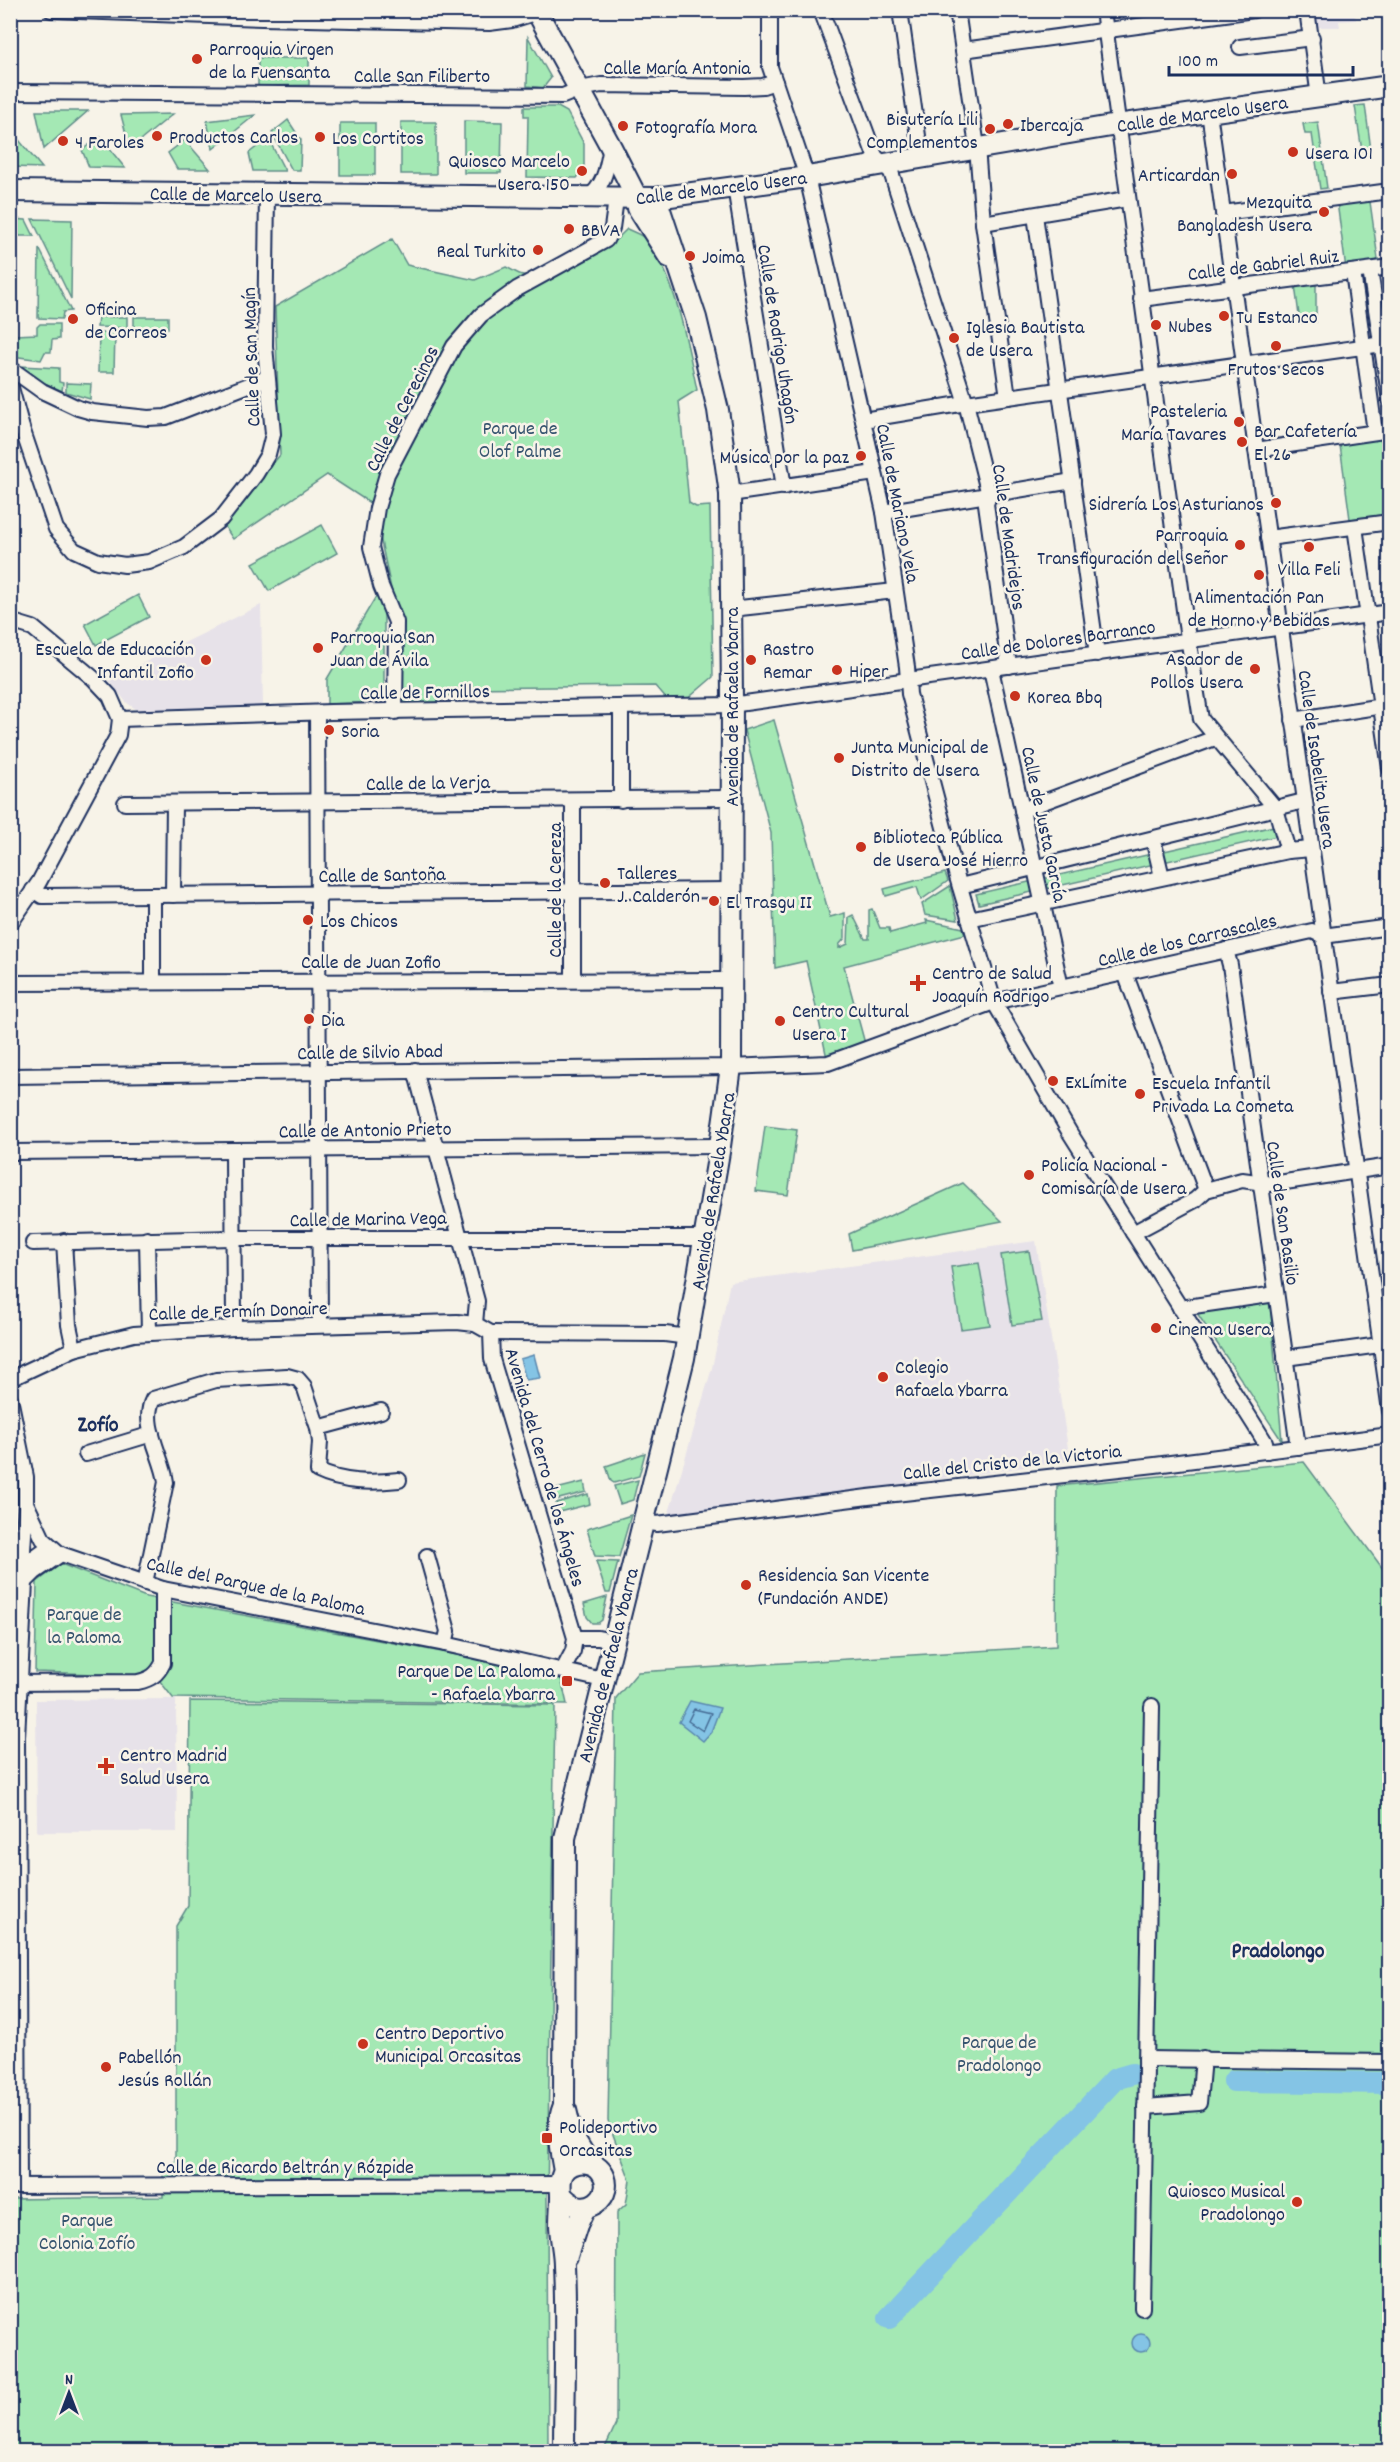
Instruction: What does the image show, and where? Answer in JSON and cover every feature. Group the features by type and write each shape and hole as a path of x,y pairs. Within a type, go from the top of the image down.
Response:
{"main road":[{"name":"Avenida de Rafaela Ybarra","path":"539,11 610,147 646,198 678,269 696,318 715,398 730,494 731,1067 688,1337 565,1838 564,2105 559,2117 562,2183 560,2224 564,2264 564,2451"},
{"name":"Calle de Marcelo Usera","path":"10,191 646,198 735,188 1117,125 1389,86"},
{"name":"Avenida de Rafaela Ybarra","path":"564,2105 570,2117 572,2134 589,2163 602,2172 605,2182 604,2193 599,2201 585,2208 564,2264"},
{"path":"585,2208 576,2207 567,2202 562,2183 571,2165 589,2163"}],"street":[{"path":"51,10 489,23 539,11"},
{"name":"Calle de Mariano Vela","path":"770,10 770,67 807,177 884,512 909,694 969,919 994,1002 1039,1082 1265,1442 1267,1451"},
{"name":"Calle de Madridejos","path":"821,10 875,156 893,177 966,403 989,495 986,504 1009,666"},
{"path":"900,10 921,157"},
{"path":"957,10 977,147 983,223 1008,397"},
{"path":"1102,10 1188,641 1201,718 1215,738 1276,809 1288,850"},
{"path":"963,51 1105,31 1173,16 1254,10"},
{"path":"1307,10 1319,97"},
{"path":"1240,47 1311,38"},
{"name":"Calle María Antonia","path":"580,89 601,85 763,87 775,82"},
{"name":"Calle San Filiberto","path":"10,92 563,96 580,89"},
{"name":"Calle de Isabelita Usera","path":"1209,112 1356,1172 1385,1344 1389,1411"},
{"path":"587,198 598,191 603,180 610,147"},
{"name":"Calle de Rodrigo Uhagón","path":"735,188 784,487"},
{"path":"1222,213 1389,191"},
{"name":"Calle de San Magín","path":"10,384 22,428 56,529 74,550 98,561 126,565 149,562 184,547 221,519 256,474 268,454 273,434 267,378 267,194"},
{"name":"Calle de Cerecinos","path":"395,711 396,622 381,586 371,547 377,508 387,474 454,346 481,315 517,289 606,240 612,228 616,199"},
{"path":"983,223 1127,199"},
{"path":"1035,214 1096,654"},
{"name":"Calle de Gabriel Ruiz","path":"1141,299 1389,267"},
{"path":"1371,270 1385,343 1389,401"},
{"path":"1256,450 1382,431 1363,346 1353,272"},
{"path":"863,420 1385,343"},
{"path":"10,368 42,391 78,408 92,412 148,418 166,417 267,378"},
{"path":"730,494 875,473"},
{"path":"884,512 1073,482"},
{"path":"1268,538 1389,522"},
{"path":"1355,527 1385,706 1389,769"},
{"path":"731,609 896,591"},
{"name":"Calle de Dolores Barranco","path":"731,705 1389,612"},
{"path":"10,621 33,628 93,678 110,696 120,719 118,735 33,890 10,924"},
{"name":"Calle de Justa García","path":"991,669 1061,987"},
{"name":"Calle de Fornillos","path":"120,719 731,705"},
{"path":"1293,720 1385,706"},
{"path":"621,707 621,800"},
{"path":"317,713 320,1325"},
{"path":"1022,810 1215,738"},
{"name":"Calle de la Verja","path":"125,803 731,798"},
{"name":"Calle de la Cereza","path":"573,800 573,979"},
{"path":"960,886 1304,801"},
{"path":"173,894 174,803"},
{"path":"1153,839 1162,877"},
{"path":"969,919 1288,850 1311,849"},
{"name":"Calle de Santoña","path":"33,890 42,896 732,890"},
{"path":"153,895 153,981"},
{"name":"Calle de los Carrascales","path":"994,1002 1312,931 1323,936 1389,927"},
{"name":"Calle de San Basilio","path":"1226,950 1230,965 1298,1447"},
{"path":"1125,973 1206,1190"},
{"name":"Calle de Juan Zofio","path":"10,983 731,980"},
{"path":"1331,992 1389,984"},
{"name":"Calle de Silvio Abad","path":"10,1076 731,1067 828,1063 994,1002"},
{"path":"415,1070 477,1301 476,1324"},
{"name":"Calle de Antonio Prieto","path":"10,1152 720,1146"},
{"path":"232,1150 234,1328"},
{"path":"1133,1233 1195,1200 1206,1190 1242,1180 1272,1184 1389,1166"},
{"name":"Calle de Marina Vega","path":"33,1243 147,1239 459,1236 705,1238"},
{"path":"147,1239 149,1332"},
{"path":"64,1241 69,1325 74,1349"},
{"path":"1180,1308 1276,1294"},
{"name":"Calle de Fermín Donaire","path":"10,1379 74,1349 149,1332 320,1325 457,1322 476,1324"},
{"name":"Avenida del Cerro de los Ángeles","path":"476,1324 491,1333 492,1359 575,1638"},
{"path":"491,1333 665,1334 688,1337"},
{"path":"1285,1358 1385,1344"},
{"path":"144,1583 166,1482 164,1468 152,1434 149,1407 153,1400 216,1380 287,1376 298,1379 304,1386 318,1428 320,1442 318,1471 334,1479 375,1483 399,1480"},
{"name":"Calle del Parque de la Paloma","path":"10,1398 26,1477 26,1503 43,1539 61,1554"},
{"path":"318,1428 381,1411"},
{"path":"86,1454 152,1434"},
{"name":"Calle del Cristo de la Victoria","path":"644,1522 655,1524 1298,1447 1388,1439"},
{"path":"15,2186 14,1683 25,1582 22,1566 26,1503"},
{"name":"Calle del Parque de la Paloma","path":"22,1566 43,1551 61,1554 163,1589 446,1644 603,1680"},
{"path":"25,1582 61,1554"},
{"path":"427,1556 448,1631 446,1644"},
{"path":"14,1683 149,1680 163,1663 163,1589"},
{"path":"538,1664 556,1660 575,1638 613,1641"},
{"path":"563,1670 573,1651 575,1638"},
{"path":"1142,2308 1152,1706"},
{"path":"1145,2107 1199,2103 1203,2058"},
{"path":"1146,2059 1389,2062"},
{"name":"Calle de Ricardo Beltrán y Rózpide","path":"15,2186 562,2183"}],"shaded area":[{"path":"1314,11 1354,11 1356,20 1339,21 1340,27 1316,27"},
{"name":"Escuela de Educación Infantil Zofio","path":"261,605 263,708 137,710 126,702 109,680"},
{"name":"Colegio Rafaela Ybarra","path":"1036,1241 1070,1461 668,1516 712,1368 730,1282"},
{"path":"10,1456 14,1479 11,1608 10,1608"},
{"name":"Centro Madrid Salud Usera","path":"176,1699 177,1832 37,1832 36,1700"}],"green space":[{"path":"528,37 551,78 543,88 527,86"},
{"path":"258,58 309,58 309,85 258,86"},
{"path":"1365,105 1371,150 1362,151 1355,106"},
{"path":"524,107 558,107 567,112 584,144 584,169 577,178 527,177 528,116 524,116"},
{"path":"36,111 88,111 44,149"},
{"path":"173,114 130,149 121,115"},
{"path":"255,115 213,149 207,121"},
{"path":"288,120 301,140 300,170 292,170 272,133"},
{"path":"464,121 502,122 501,173 464,173"},
{"path":"401,122 436,122 436,174 401,174"},
{"path":"1318,122 1327,188 1320,189 1312,134 1305,134 1303,124"},
{"path":"340,123 375,123 375,175 340,175"},
{"path":"14,134 42,168 11,167 11,137"},
{"path":"100,137 125,168 89,167 82,150"},
{"path":"268,138 285,171 253,171 249,153"},
{"path":"185,140 210,169 177,169 168,153"},
{"path":"1367,198 1370,202 1378,259 1375,264 1346,269 1337,202"},
{"path":"13,219 26,220 34,236 13,236"},
{"path":"32,219 72,220 71,299"},
{"name":"Parque de Olof Palme","path":"627,229 647,240 657,254 665,272 679,312 697,390 679,401 689,503 696,507 710,506 713,677 685,701 669,702 655,686 461,688 436,703 403,705 403,625 394,603 377,522 370,503 327,475 233,539 223,524 280,455 275,307 392,239 407,265 475,280 506,267 521,274 536,276 565,270 593,256"},
{"path":"39,248 71,311 63,312 62,319 38,318"},
{"path":"1316,281 1316,322 1300,323 1295,285"},
{"path":"98,317 127,317 127,328 97,327"},
{"path":"134,317 168,317 168,328 134,328"},
{"path":"40,324 59,324 59,339 52,340 51,352 45,352 41,360 12,356 11,338 14,335 37,334 37,327"},
{"path":"99,333 115,333 114,372 98,372"},
{"path":"20,366 59,368 59,382 63,383 62,391 38,380"},
{"path":"66,383 91,384 90,399 66,392"},
{"path":"1389,437 1389,514 1350,519 1340,445"},
{"path":"322,525 337,553 269,591 253,563"},
{"path":"378,593 384,608 384,698 378,702 327,704 327,679"},
{"path":"138,595 149,617 96,645 85,624"},
{"path":"774,720 830,917 845,913 845,938 839,948 848,944 849,917 853,915 865,939 869,939 869,910 872,909 880,928 889,928 890,933 927,923 926,920 963,928 965,934 844,966 867,1051 828,1063 806,961 775,968 771,833 744,730"},
{"path":"1274,826 1277,836 979,904 976,894"},
{"path":"945,873 948,881 921,900 917,887 886,896 884,889"},
{"path":"950,886 958,920 925,915 922,904"},
{"path":"765,1126 797,1130 788,1195 756,1191"},
{"path":"963,1183 1002,1221 852,1250 849,1234"},
{"path":"1029,1251 1042,1321 1012,1325 1001,1255"},
{"path":"979,1263 990,1325 961,1329 951,1267"},
{"path":"1270,1302 1282,1441 1197,1313"},
{"path":"645,1453 639,1476 614,1483 611,1481 606,1466"},
{"name":"Parque de Pradolongo","path":"1304,1462 1389,1577 1389,2451 603,2452 616,2424 617,2212 626,2204 630,2180 608,2121 616,1698 638,1672 1056,1646 1057,1486"},
{"path":"638,1480 633,1500 620,1504 614,1486"},
{"path":"584,1482 586,1492 555,1500 552,1490"},
{"path":"588,1494 590,1504 559,1512 556,1503"},
{"path":"631,1515 619,1557 595,1556 587,1529"},
{"path":"596,1561 618,1562 610,1593 606,1593"},
{"name":"Parque de la Paloma","path":"61,1564 146,1597 560,1674 567,1704 173,1698 156,1676 35,1672 37,1582"},
{"path":"607,1597 602,1620 592,1623 587,1617 584,1604"},
{"name":"Centro Deportivo Municipal Orcasitas","path":"190,1701 555,1705 547,2199 548,2451 11,2451 10,2199 163,2197 163,2174 176,2161 176,1926 188,1906"}],"water":[{"path":"534,1355 540,1378 526,1380 520,1359"},
{"path":"690,1701 720,1708 711,1732 703,1741 679,1722"},
{"path":"1141,2334 1147,2337 1150,2343 1147,2349 1141,2352 1135,2349 1132,2343 1135,2337"}],"waterway":[{"path":"889,2318 1115,2079 1132,2074"},
{"path":"1234,2081 1390,2083"}],"place":[{"name":"Parroquia Virgen de la Fuensanta","path":"197,59"},
{"name":"Ibercaja","path":"1008,124"},
{"name":"Fotografía Mora","path":"623,126"},
{"name":"Bisutería Lili Complementos","path":"990,129"},
{"name":"Productos Carlos","path":"157,136"},
{"name":"Los Cortitos","path":"320,137"},
{"name":"4 Faroles","path":"63,141"},
{"name":"Usera 101","path":"1293,152"},
{"name":"Quiosco Marcelo Usera 150","path":"582,171"},
{"name":"Articardan","path":"1232,174"},
{"name":"Mezquita Bangladesh Usera","path":"1324,212"},
{"name":"BBVA","path":"569,229"},
{"name":"Real Turkito","path":"538,250"},
{"name":"Joima","path":"690,256"},
{"name":"Tu Estanco","path":"1224,316"},
{"name":"Oficina de Correos","path":"73,319"},
{"name":"Nubes","path":"1156,325"},
{"name":"Iglesia Bautista de Usera","path":"954,338"},
{"name":"Frutos Secos","path":"1276,346"},
{"name":"Pasteleria María Tavares","path":"1239,422"},
{"name":"Bar Cafetería El 26","path":"1242,442"},
{"name":"Música por la paz","path":"861,456"},
{"name":"Sidrería Los Asturianos","path":"1276,503"},
{"name":"Parroquia Transfiguración del Señor","path":"1240,545"},
{"name":"Villa Feli","path":"1309,547"},
{"name":"Alimentación Pan de Horno y Bebidas","path":"1259,575"},
{"name":"Parroquia San Juan de Ávila","path":"318,648"},
{"name":"Escuela de Educación Infantil Zofio","path":"206,660"},
{"name":"Rastro Remar","path":"751,660"},
{"name":"Asador de Pollos Usera","path":"1255,669"},
{"name":"Hiper","path":"837,670"},
{"name":"Korea Bbq","path":"1015,696"},
{"name":"Soria","path":"329,730"},
{"name":"Junta Municipal de Distrito de Usera","path":"839,758"},
{"name":"Biblioteca Pública de Usera José Hierro","path":"861,847"},
{"name":"Talleres J. Calderón","path":"605,883"},
{"name":"El Trasgu II","path":"714,901"},
{"name":"Los Chicos","path":"308,920"},
{"name":"Centro de Salud Joaquín Rodrigo","path":"918,983"},
{"name":"Dia","path":"309,1019"},
{"name":"Centro Cultural Usera I","path":"780,1021"},
{"name":"ExLímite","path":"1053,1081"},
{"name":"Escuela Infantil Privada La Cometa","path":"1140,1094"},
{"name":"Policía Nacional - Comisaría de Usera","path":"1029,1175"},
{"name":"Cinema Usera","path":"1156,1328"},
{"name":"Colegio Rafaela Ybarra","path":"883,1377"},
{"name":"Residencia San Vicente (Fundación ANDE)","path":"746,1585"},
{"name":"Parque De La Paloma - Rafaela Ybarra","path":"567,1681"},
{"name":"Centro Madrid Salud Usera","path":"106,1766"},
{"name":"Centro Deportivo Municipal Orcasitas","path":"363,2044"},
{"name":"Pabellón Jesús Rollán","path":"106,2067"},
{"name":"Polideportivo Orcasitas","path":"547,2138"},
{"name":"Quiosco Musical Pradolongo","path":"1297,2202"}],"district":[{"name":"Zofío","path":"98,1423"},
{"name":"Pradolongo","path":"1278,1949"}],"park label":[{"name":"Parque Colonia Zofío","path":"87,2230"}]}
